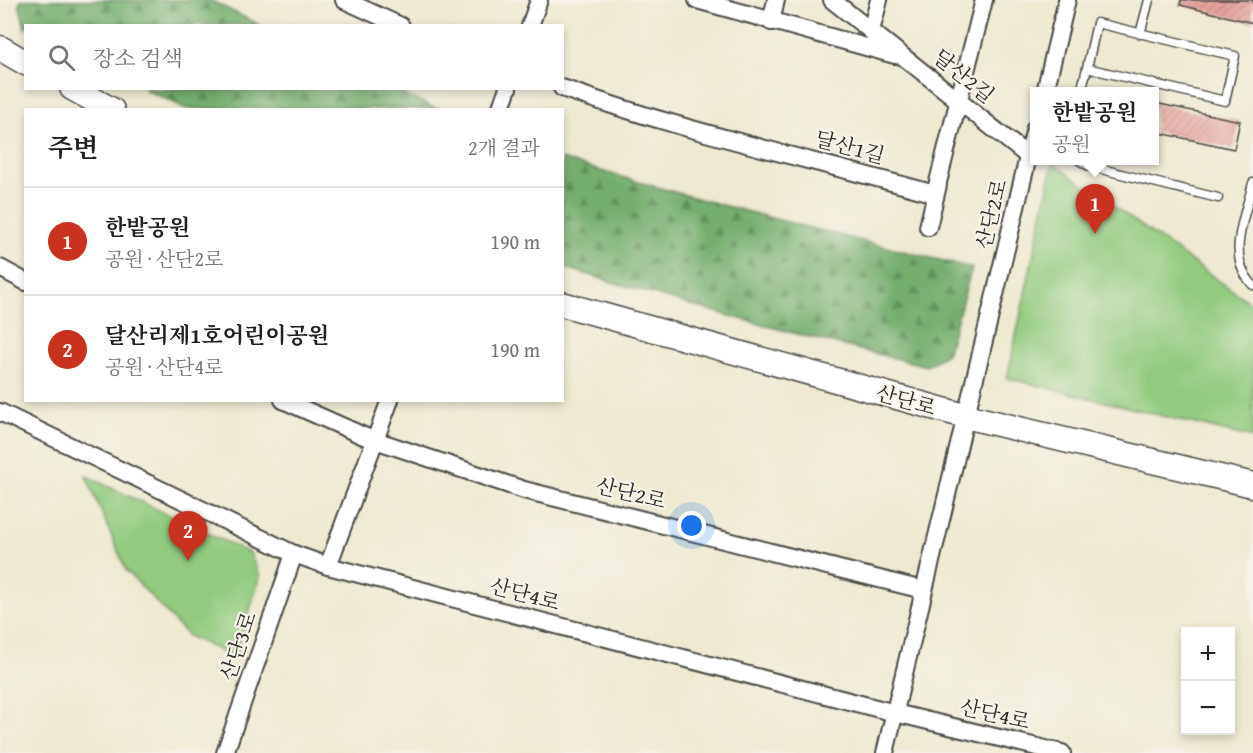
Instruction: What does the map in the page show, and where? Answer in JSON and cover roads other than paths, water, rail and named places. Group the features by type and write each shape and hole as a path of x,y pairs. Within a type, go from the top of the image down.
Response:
{"street":[{"path":"344,0 397,24"},
{"path":"697,0 904,57"},
{"path":"771,22 776,0"},
{"name":"달산2길","path":"832,0 1028,156"},
{"path":"871,32 879,0"},
{"name":"달산1길","path":"564,89 610,105 712,135 935,194 984,0"},
{"path":"1046,87 1067,0"},
{"path":"0,48 24,62"},
{"path":"76,90 108,108"},
{"path":"501,108 507,90"},
{"name":"산단2로","path":"885,753 1030,148"},
{"path":"928,227 940,175"},
{"path":"0,268 24,281"},
{"name":"산단로","path":"564,305 965,416 1253,485"},
{"name":"산단2로","path":"287,402 366,437 524,490 923,590"},
{"path":"328,566 389,402"},
{"name":"산단4로","path":"0,412 294,554 328,566 895,713 1062,753"},
{"name":"산단3로","path":"225,753 294,554"}],"lane":[{"path":"1140,34 1149,0"},
{"path":"1082,87 1097,23 1235,56 1225,101 1087,68"},
{"path":"1087,165 1218,198"},
{"path":"1253,183 1251,201 1239,240 1238,253 1239,264 1253,285"}],"place":[{"name":"한밭공원","path":"1095,234"},
{"name":"달산리제1호어린이공원","path":"188,561"}]}
